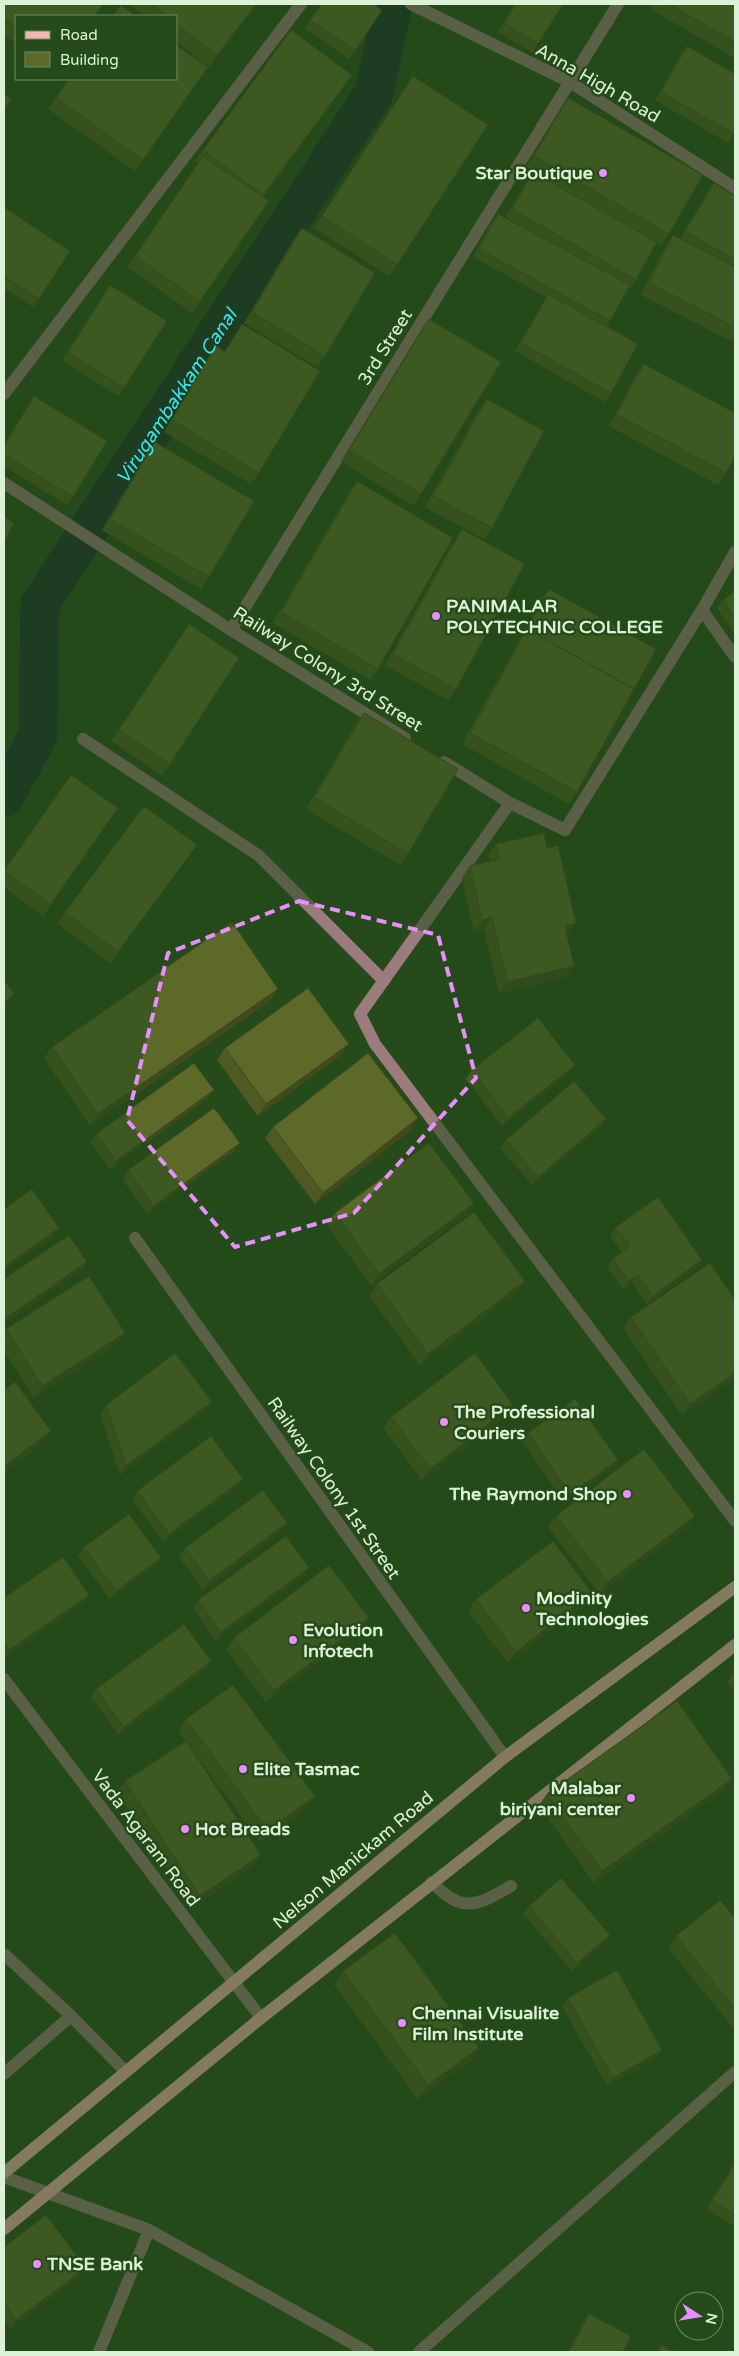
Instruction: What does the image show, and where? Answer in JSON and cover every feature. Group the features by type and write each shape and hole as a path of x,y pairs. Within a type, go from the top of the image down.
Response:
{"main road":[{"name":"Nelson Manickam Road","path":"4,2173 505,1757 735,1587"},
{"path":"4,2229 49,2194 261,2018 735,1644"}],"street":[{"path":"4,394 301,4"},
{"name":"Anna High Road","path":"411,4 570,82 735,188"},
{"name":"3rd Street","path":"231,630 618,4"},
{"name":"Railway Colony 3rd Street","path":"4,483 231,630 417,745"},
{"path":"434,756 510,803 565,830 702,610 735,552"},
{"path":"702,610 735,657"},
{"path":"83,738 258,855 384,981"},
{"path":"510,803 360,1014 375,1044 735,1521"},
{"name":"Railway Colony 1st Street","path":"136,1238 505,1757"},
{"name":"Vada Agaram Road","path":"4,1679 261,2018"},
{"path":"432,1882 446,1896 459,1903 472,1904 490,1899 511,1886"},
{"path":"4,1954 71,2016 126,2072"},
{"path":"4,2074 71,2016"},
{"path":"419,2352 735,2072"},
{"path":"4,2177 149,2230 368,2352"},
{"path":"99,2352 149,2230"}],"highlighted area":[{"path":"299,901 438,935 476,1078 354,1213 235,1247 127,1120 168,953"}],"building":[{"path":"4,4 103,4 96,15 15,15 15,25 4,18"},
{"path":"151,4 256,4 217,55 178,26 178,15 166,15"},
{"path":"322,4 373,4 382,10 355,51 310,20"},
{"path":"516,4 563,4 538,44 504,23"},
{"path":"669,4 735,4 735,42"},
{"path":"120,5 135,15 114,15"},
{"path":"291,30 352,75 263,195 203,150"},
{"path":"178,46 208,67 143,160 56,98 68,80 178,80"},
{"path":"687,46 735,74 734,134 661,92"},
{"path":"413,76 488,125 397,265 322,216"},
{"path":"4,94 11,99 4,109"},
{"name":"Star Boutique","path":"568,98 703,175 669,234 534,156"},
{"path":"203,156 269,201 200,301 135,256"},
{"path":"533,172 657,242 636,280 512,209"},
{"path":"714,183 735,196 735,260 685,231"},
{"path":"4,207 70,251 39,299 4,276"},
{"path":"498,214 630,285 610,321 479,249"},
{"path":"302,228 375,273 325,356 252,312"},
{"path":"673,235 735,267 735,327 649,283"},
{"path":"110,285 167,321 124,388 68,352"},
{"path":"548,294 638,344 611,393 521,343"},
{"path":"429,319 501,362 421,494 349,450"},
{"path":"242,324 320,371 259,473 172,420 216,346 225,352"},
{"path":"644,364 735,413 735,456 726,473 616,414"},
{"path":"34,396 107,441 73,497 4,454 4,446"},
{"path":"487,399 544,431 492,528 433,496"},
{"path":"155,442 254,501 209,577 110,519"},
{"path":"357,481 453,538 378,669 281,612"},
{"path":"4,517 14,523 4,542"},
{"path":"462,529 525,564 456,689 393,654"},
{"path":"549,589 656,649 634,689 527,629 525,632"},
{"path":"735,591 735,618 723,600"},
{"path":"189,624 239,658 170,764 119,730"},
{"path":"527,629 634,689 577,792 470,733"},
{"path":"364,713 458,769 408,854 314,797"},
{"path":"71,775 118,808 51,904 4,871"},
{"path":"144,806 197,845 118,952 65,912"},
{"path":"544,833 547,848 558,845 576,923 565,926 574,966 507,982 492,917 482,920 470,866 500,859 496,844"},
{"path":"232,922 278,989 98,1114 52,1047"},
{"path":"4,980 14,994 4,1002"},
{"path":"308,988 349,1044 266,1104 225,1048"},
{"path":"538,1018 575,1065 508,1118 472,1070"},
{"path":"368,1053 418,1118 323,1193 273,1127"},
{"path":"194,1063 214,1090 116,1161 96,1134"},
{"path":"574,1081 606,1119 538,1177 506,1140"},
{"path":"214,1108 240,1143 153,1206 128,1170"},
{"path":"429,1143 474,1203 379,1274 335,1213"},
{"path":"32,1189 59,1228 4,1267 4,1209"},
{"path":"658,1197 702,1260 653,1296 638,1275 629,1281 613,1259 630,1246 616,1227"},
{"path":"474,1212 525,1281 428,1354 377,1284"},
{"path":"69,1235 87,1262 4,1319 4,1279"},
{"path":"710,1263 735,1300 735,1373 690,1404 631,1317"},
{"path":"89,1276 125,1333 42,1386 6,1329"},
{"path":"175,1353 212,1402 126,1466 106,1405"},
{"name":"The Professional Couriers","path":"475,1353 513,1405 430,1469 391,1417"},
{"path":"15,1382 51,1431 4,1466 4,1390"},
{"path":"575,1399 618,1460 570,1494 528,1433"},
{"path":"211,1436 243,1479 169,1534 137,1491"},
{"name":"The Raymond Shop","path":"644,1449 695,1516 608,1582 556,1516"},
{"path":"263,1490 287,1523 209,1581 185,1548"},
{"path":"129,1514 161,1558 116,1591 84,1547"},
{"path":"286,1536 309,1568 221,1632 198,1600"},
{"name":"Modinity Technologies","path":"553,1541 592,1593 516,1652 476,1599"},
{"path":"63,1557 89,1595 9,1650 4,1642 4,1598"},
{"name":"Evolution Infotech","path":"329,1565 369,1618 274,1691 234,1638"},
{"path":"184,1624 211,1661 124,1727 96,1689"},
{"name":"Elite Tasmac","path":"233,1685 315,1796 268,1831 186,1719"},
{"name":"Malabar biriyani center","path":"677,1701 732,1779 602,1871 547,1794"},
{"name":"Hot Breads","path":"186,1741 261,1855 200,1896 125,1781"},
{"path":"561,1878 610,1935 577,1963 529,1906"},
{"path":"720,1900 735,1918 735,2009 676,1936"},
{"name":"Chennai Visualite Film Institute","path":"395,1933 479,2048 428,2085 343,1971"},
{"path":"617,1970 662,2050 613,2078 568,1998"},
{"path":"735,2163 735,2215 712,2201"},
{"name":"TNSE Bank","path":"46,2215 86,2268 16,2320 4,2303 4,2247"},
{"path":"589,2314 631,2336 623,2352 569,2352"},
{"path":"662,2345 674,2352 658,2352"}],"waterway":[{"name":"Virugambakkam Canal","path":"4,798 38,735 40,604 374,93 393,4"}],"place":[{"name":"Star Boutique","path":"603,173"},
{"name":"PANIMALAR POLYTECHNIC COLLEGE","path":"436,616"},
{"name":"The Professional Couriers","path":"444,1422"},
{"name":"The Raymond Shop","path":"627,1494"},
{"name":"Modinity Technologies","path":"526,1608"},
{"name":"Evolution Infotech","path":"293,1640"},
{"name":"Elite Tasmac","path":"243,1769"},
{"name":"Malabar biriyani center","path":"631,1798"},
{"name":"Hot Breads","path":"185,1829"},
{"name":"Chennai Visualite Film Institute","path":"402,2023"},
{"name":"TNSE Bank","path":"37,2264"}]}
